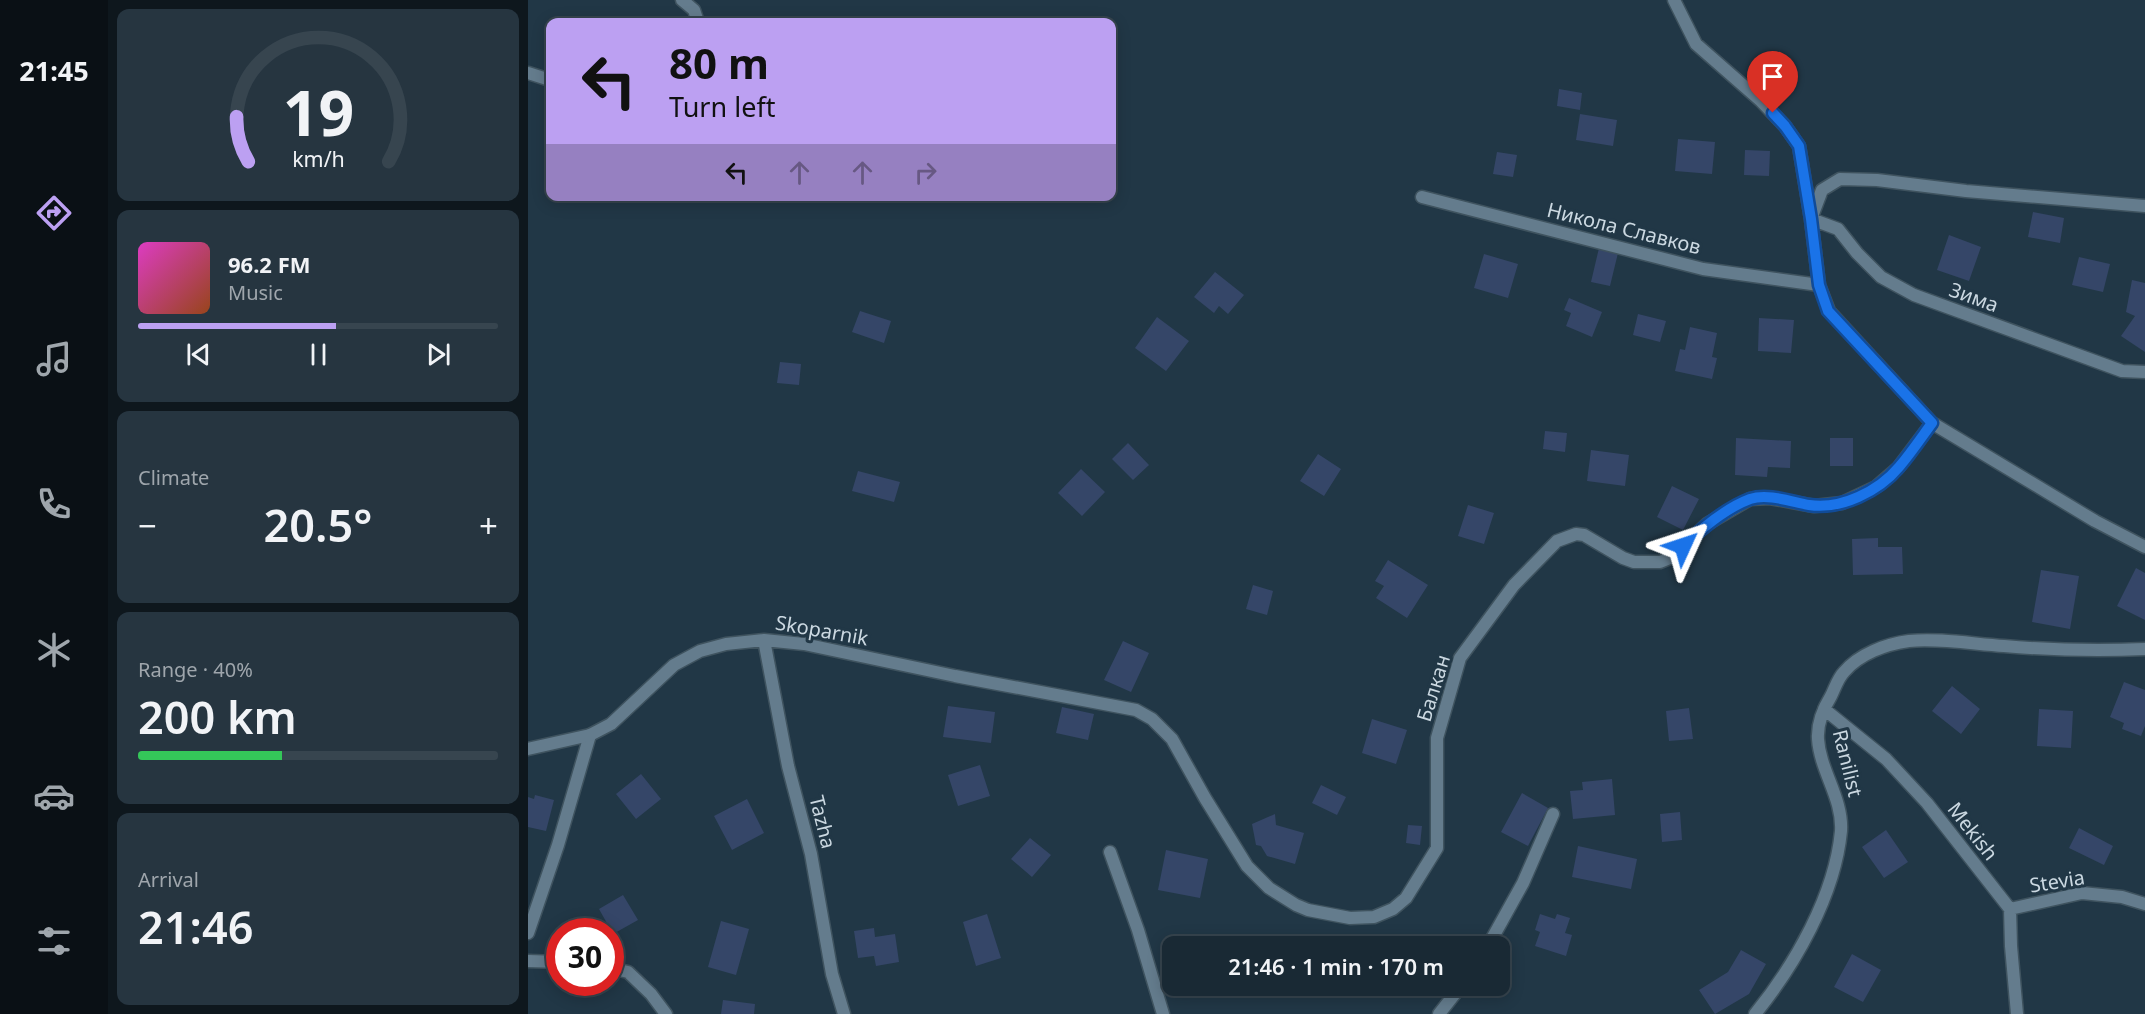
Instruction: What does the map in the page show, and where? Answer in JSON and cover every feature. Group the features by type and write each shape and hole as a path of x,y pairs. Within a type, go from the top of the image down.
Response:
{"street":[{"path":"682,0 694,10 697,18"},
{"path":"1674,0 1696,44 1761,101 1785,126 1799,146 1819,285 1828,311 1932,423 2095,521 2145,547"},
{"path":"528,73 546,79"},
{"path":"1811,219 1822,190 1840,179 1877,180 1966,191 2145,206"},
{"name":"Никола Славков","path":"1422,197 1703,269 1819,285"},
{"name":"Зима","path":"1811,219 1838,229 1857,253 1881,277 1914,295 2122,371 2145,372"},
{"name":"Балкан","path":"1165,731 1172,739 1246,866 1269,888 1308,910 1350,918 1374,917 1393,909 1407,898 1437,848 1437,738 1460,658 1514,585 1557,541 1569,535 1584,535 1629,560 1659,562 1670,558 1707,524 1750,499 1770,498 1814,506 1842,503 1876,487 1898,468 1932,423"},
{"name":"Skoparnik","path":"528,749 590,735 611,724 674,665 709,649 764,640 804,644 955,676 1136,710 1152,718 1165,731"},
{"name":"Tazha","path":"764,640 788,766 811,854 832,974 844,1014"},
{"name":"Ranilist","path":"1755,1014 1775,990 1823,905 1836,856 1840,815 1818,740 1819,723 1824,709 1844,672 1883,646 1910,641 2047,649 2145,649"},
{"name":"Mekish","path":"1824,709 1886,759 1927,804 2010,909"},
{"path":"528,933 558,845 590,735"},
{"path":"1494,936 1523,883 1553,814"},
{"path":"1110,852 1138,930 1163,1014"},
{"name":"Stevia","path":"2010,909 2082,893 2122,897 2145,904"},
{"path":"2010,909 2017,1014"},
{"path":"528,961 546,962"},
{"path":"624,971 628,972 651,994 666,1014"},
{"path":"1439,1014 1453,996"}],"building":[{"path":"1559,89 1582,93 1580,110 1557,106"},
{"path":"1580,114 1617,120 1613,146 1576,140"},
{"path":"1678,139 1715,142 1712,174 1675,171"},
{"path":"1745,150 1770,151 1769,176 1744,175"},
{"path":"1497,152 1517,155 1513,177 1493,174"},
{"path":"2033,212 2064,218 2060,243 2028,237"},
{"path":"1949,235 1981,247 1969,281 1937,270"},
{"path":"1599,248 1618,253 1610,286 1591,282"},
{"path":"1484,254 1518,264 1508,298 1474,288"},
{"path":"2079,257 2110,264 2103,292 2072,285"},
{"path":"1215,272 1244,295 1228,314 1219,306 1214,313 1194,297"},
{"path":"2132,280 2145,283 2145,352 2121,336 2135,316 2126,312"},
{"path":"1569,298 1602,312 1592,337 1566,326 1571,313 1564,310"},
{"path":"860,311 891,321 884,343 852,332"},
{"path":"1638,314 1666,321 1660,342 1633,335"},
{"path":"1157,317 1189,341 1166,371 1135,348"},
{"path":"1759,318 1794,320 1791,353 1758,351"},
{"path":"1690,327 1717,333 1712,357 1717,358 1712,379 1675,371 1680,349 1685,350"},
{"path":"780,362 801,364 799,385 777,383"},
{"path":"1545,431 1567,433 1565,452 1543,449"},
{"path":"1736,438 1791,441 1790,468 1768,467 1767,477 1735,475"},
{"path":"1830,438 1853,438 1853,466 1830,466"},
{"path":"1128,443 1149,465 1133,480 1112,459"},
{"path":"1591,450 1629,455 1625,486 1587,481"},
{"path":"1318,454 1341,469 1324,496 1300,481"},
{"path":"1081,469 1105,492 1082,516 1058,493"},
{"path":"858,471 900,482 894,502 852,491"},
{"path":"1672,486 1699,499 1683,530 1657,517"},
{"path":"1468,505 1494,513 1484,544 1458,536"},
{"path":"1878,538 1878,547 1902,547 1903,574 1853,575 1852,539"},
{"path":"1388,560 1428,585 1407,618 1376,598 1384,586 1375,581"},
{"path":"2136,568 2145,573 2145,620 2117,606"},
{"path":"2041,570 2079,576 2070,629 2032,622"},
{"path":"1253,585 1273,591 1267,615 1246,609"},
{"path":"1123,641 1149,653 1131,692 1104,680"},
{"path":"2124,682 2145,690 2145,726 2141,736 2122,729 2124,723 2110,717"},
{"path":"1952,686 1980,709 1961,734 1932,711"},
{"path":"948,706 995,712 991,743 943,737"},
{"path":"1062,707 1094,714 1088,740 1056,733"},
{"path":"1689,708 1693,739 1669,741 1666,711"},
{"path":"2039,709 2073,711 2071,748 2037,746"},
{"path":"1372,719 1407,730 1396,764 1362,753"},
{"path":"980,765 990,796 958,806 948,775"},
{"path":"641,774 661,799 636,819 616,794"},
{"path":"1612,779 1615,815 1573,819 1570,791 1583,790 1582,782"},
{"path":"1321,785 1346,797 1337,815 1312,803"},
{"path":"1522,793 1548,808 1528,846 1501,832"},
{"path":"535,795 554,800 546,831 528,827 528,797 534,799"},
{"path":"747,799 764,833 732,850 714,816"},
{"path":"1680,812 1682,840 1662,842 1660,814"},
{"path":"1275,814 1276,825 1304,833 1295,864 1267,856 1261,846 1256,845 1252,824"},
{"path":"1408,825 1422,826 1420,845 1406,843"},
{"path":"2079,828 2113,846 2104,865 2069,848"},
{"path":"1886,830 1908,862 1884,878 1862,847"},
{"path":"1030,838 1051,855 1032,877 1011,859"},
{"path":"1578,846 1637,859 1631,889 1572,877"},
{"path":"1166,850 1208,859 1200,898 1158,890"},
{"path":"623,895 638,920 624,928 624,918 604,918 599,909"},
{"path":"987,914 1001,958 976,966 963,922"},
{"path":"1540,914 1555,919 1557,914 1570,918 1565,933 1572,935 1566,956 1535,946 1540,932 1535,930"},
{"path":"721,921 749,929 736,975 708,967"},
{"path":"874,928 875,937 895,934 899,962 876,966 874,956 858,958 854,931"},
{"path":"1741,950 1766,964 1749,994 1715,1014 1699,990 1728,972"},
{"path":"1852,954 1881,970 1863,1002 1834,987"},
{"path":"723,1000 755,1004 754,1014 721,1014"}],"route":[{"path":"1683,546 1707,524 1750,499 1770,498 1814,506 1842,503 1876,487 1898,468 1932,423 1828,311 1819,285 1799,146 1773,113"}]}
